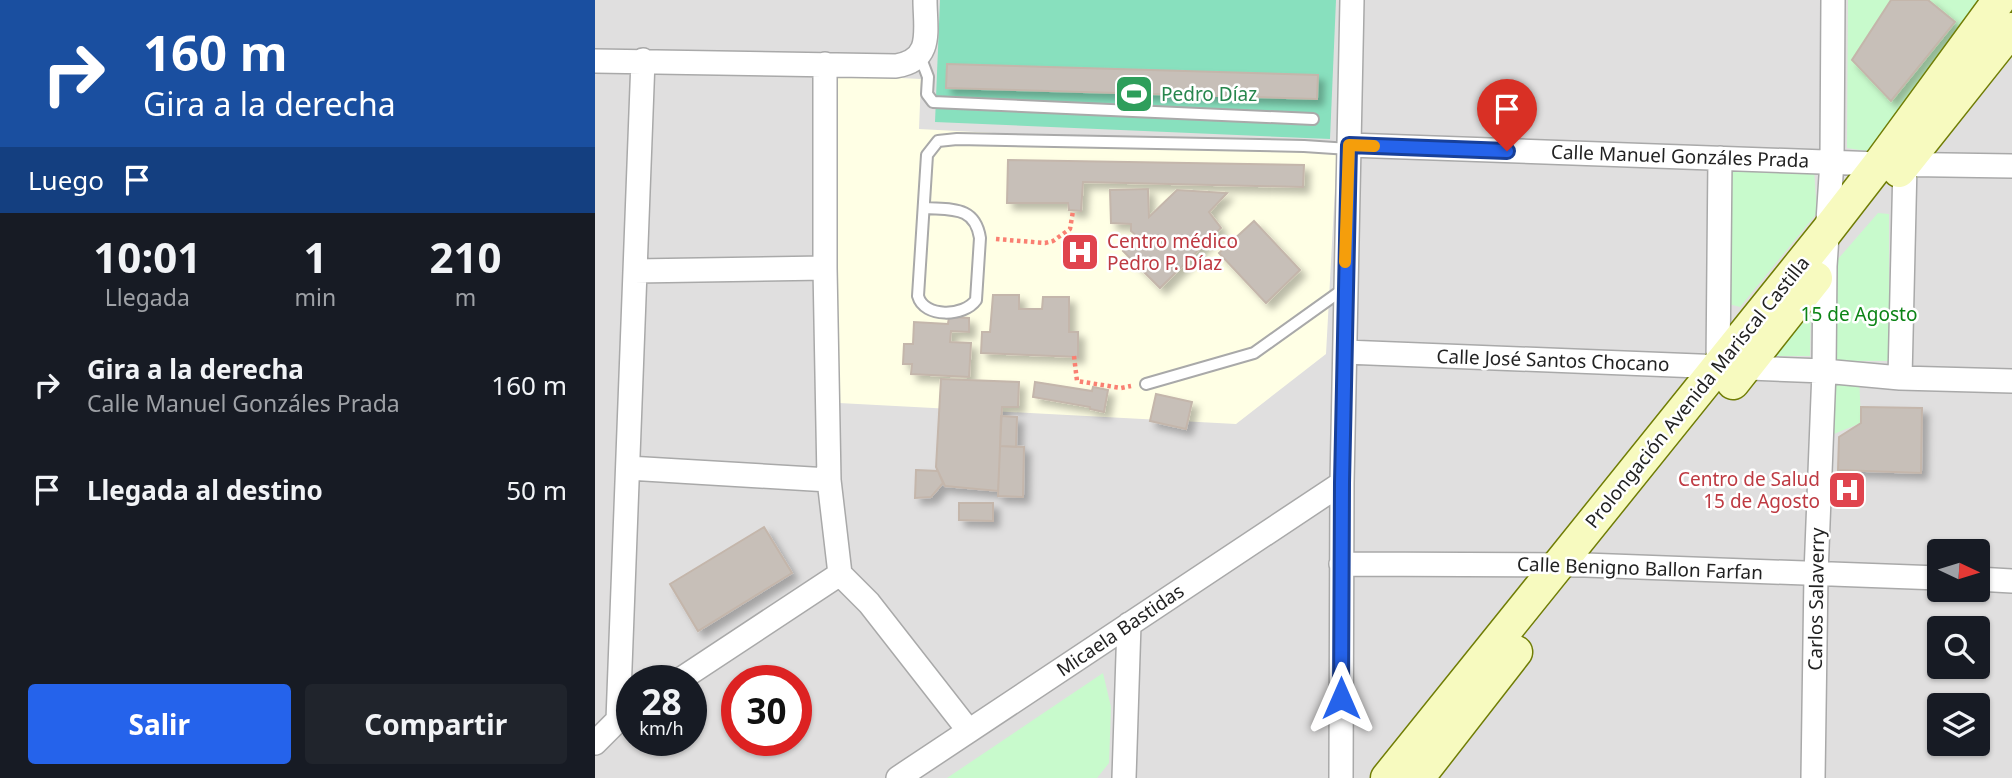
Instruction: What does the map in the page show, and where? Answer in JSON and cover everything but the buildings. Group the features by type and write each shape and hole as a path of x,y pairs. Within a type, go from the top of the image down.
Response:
{"main road":[{"name":"Prolongación Avenida Mariscal Castilla","path":"1403,775 1732,367 1825,266 1999,0"},
{"name":"Prolongación Avenida Mariscal Castilla","path":"1732,367 1828,231 1892,164 2012,29"}],"street":[{"path":"595,61 896,66 909,64 920,56 924,48 925,0"},
{"path":"1341,778 1342,483 1352,0"},
{"name":"Carlos Salaverry","path":"1813,778 1825,266 1832,161 1833,0"},
{"path":"626,665 628,468 643,60"},
{"path":"825,64 829,480 840,575 869,603 969,731"},
{"name":"Calle Manuel Gonzáles Prada","path":"1349,147 2012,166"},
{"path":"1720,158 1732,367"},
{"path":"1892,164 1900,378"},
{"path":"635,271 825,268"},
{"name":"Calle José Santos Chocano","path":"1345,352 1824,370 1900,378 2012,381"},
{"path":"628,468 829,480"},
{"name":"Micaela Bastidas","path":"898,778 1342,483"},
{"name":"Calle Benigno Ballon Farfan","path":"1342,564 1572,565 1927,578"},
{"path":"702,665 840,575"},
{"path":"1990,579 2012,580"},
{"path":"1124,778 1129,624"},
{"path":"595,743 616,724"}],"lane":[{"path":"920,56 928,77 927,94 933,102 1313,119"},
{"path":"925,208 960,211 975,220 980,239 977,300 962,312 926,308 920,303 918,296 927,155 938,141 947,139 1349,147"},
{"path":"1146,384 1254,353 1345,288"}],"path":[{"path":"980,239 1045,243 1053,241 1070,229 1073,211"},
{"path":"1074,356 1077,381 1121,388 1146,384"}],"shaded area":[{"path":"595,0 2012,0 2012,778 595,778"},
{"name":"Centro médico Pedro P. Díaz","path":"837,75 921,79 919,129 1337,151 1326,354 1236,424 820,402"}],"green space":[{"name":"Pedro Díaz","path":"940,0 1336,0 1330,139 935,122"},
{"path":"1848,0 1985,0 1872,152 1847,148"},
{"path":"1730,166 1814,169 1817,213 1740,307 1725,303"},
{"name":"15 de Agosto","path":"1878,213 1889,214 1889,361 1828,361 1831,267"},
{"path":"1811,301 1810,356 1768,356"},
{"path":"1859,374 1861,423 1829,436 1826,376"},
{"path":"1103,673 1111,707 1109,763 1097,778 947,778"}],"slow traffic":[{"path":"1345,262 1349,145 1374,146"}],"place":[{"name":"Pedro Díaz","path":"1134,94"},
{"name":"Centro médico Pedro P. Díaz","path":"1080,252"},
{"name":"Centro de Salud 15 de Agosto","path":"1847,490"}],"route":[{"path":"1341,698 1342,483 1349,145 1507,151"}]}
